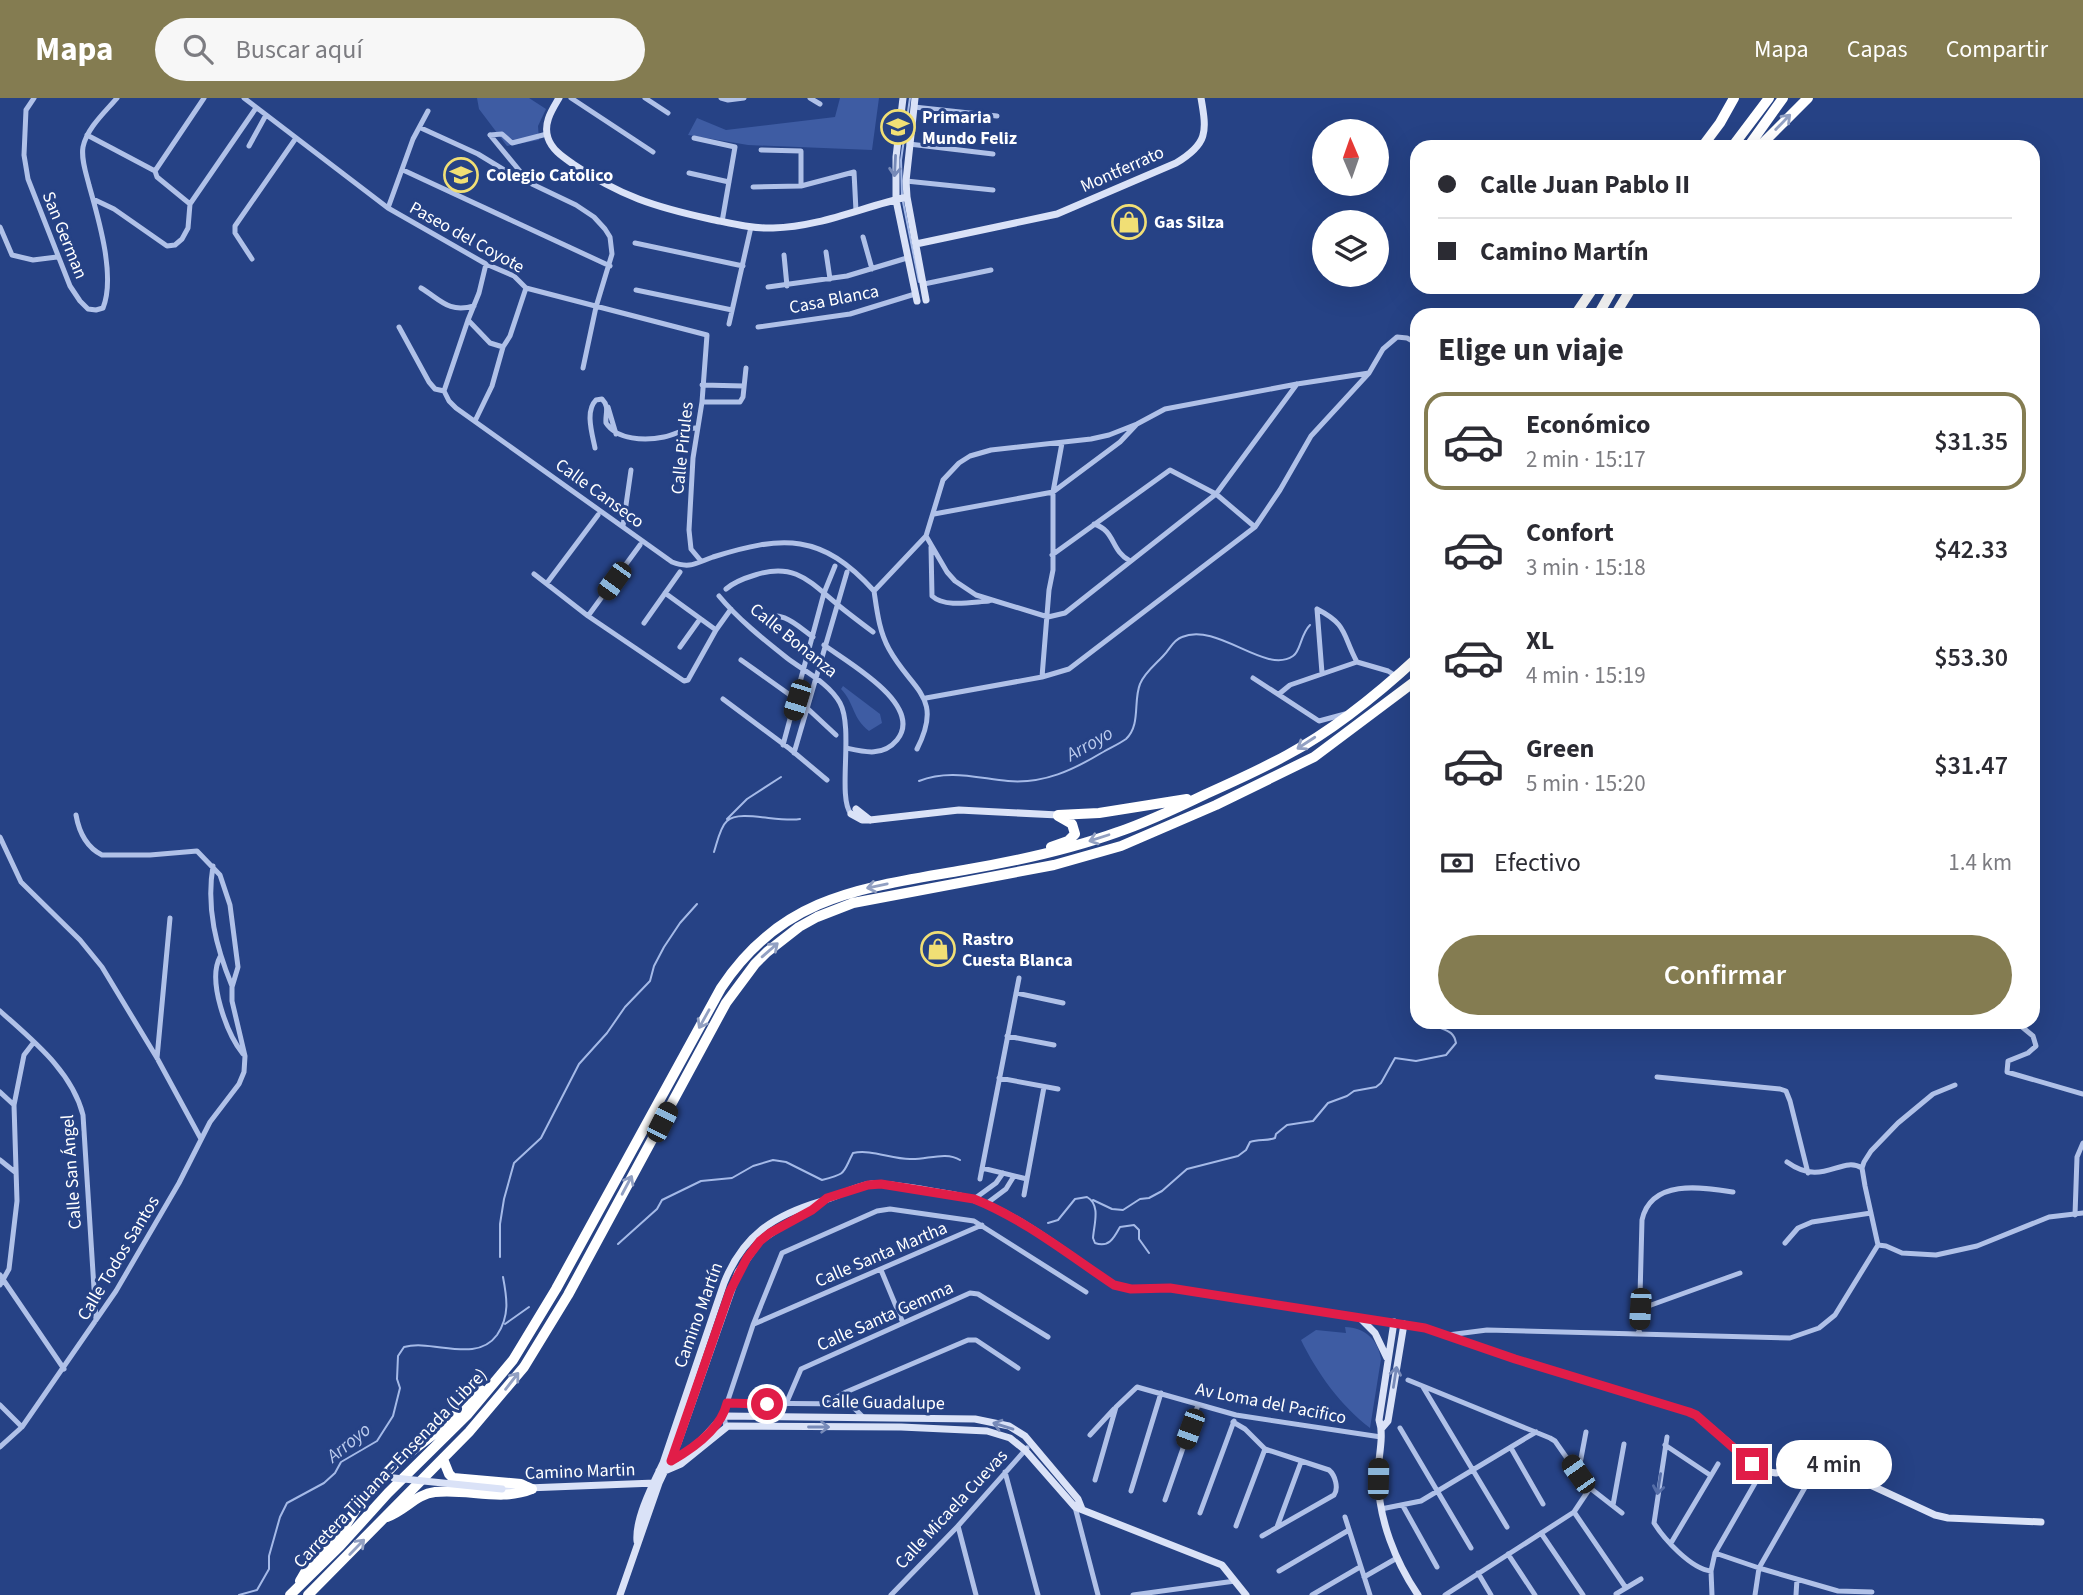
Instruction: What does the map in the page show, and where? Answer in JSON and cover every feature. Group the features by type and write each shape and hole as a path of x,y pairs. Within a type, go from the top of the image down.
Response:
{"highway":[{"path":"1707,140 1734,98"},
{"path":"1737,140 1769,98"},
{"path":"1753,140 1783,98"},
{"path":"1766,140 1808,98"},
{"name":"Carretera Tijuana - Ensenada (Libre)","path":"291,1594 467,1415 513,1360 549,1301 721,988 735,968 766,935 801,912 840,895 885,884 1030,858 1120,832 1288,755 1351,712 1410,664"},
{"name":"Carretera Tijuana - Ensenada (Libre)","path":"308,1595 387,1517 505,1391 545,1334 726,1003 755,964 782,939 817,916 853,903 1054,865 1121,846 1216,805 1314,757 1410,685"},
{"path":"1058,816 1198,798"},
{"path":"1030,858 1068,841 1075,834 1072,824 1058,816"},
{"path":"291,1594 307,1569 342,1531 365,1495 389,1477 396,1463 443,1427 480,1391 495,1383"},
{"path":"443,1459 453,1478 521,1483 532,1489"},
{"path":"387,1517 400,1513 421,1496 435,1492 515,1495 532,1489"}],"street":[{"name":"San German","path":"34,98 26,110 24,164 57,257 80,301 92,310 103,308 106,299 105,249 83,153 88,135"},
{"path":"117,98 88,135 155,171 157,177 190,204"},
{"path":"155,171 204,98"},
{"name":"Paseo del Coyote","path":"244,98 388,208 486,264 514,276 526,288 707,335"},
{"path":"559,98 549,116 547,134 552,147 561,156 611,188 657,207 751,229 819,223 907,197"},
{"path":"571,98 653,152"},
{"path":"645,98 668,113"},
{"path":"721,98 744,98"},
{"path":"810,98 820,104"},
{"path":"903,98 895,157 896,200 916,298"},
{"path":"915,98 906,181 926,300"},
{"name":"Montferrato","path":"916,244 1057,214 1143,179 1191,154 1203,140 1205,132 1201,98"},
{"path":"914,107 997,116"},
{"path":"93,199 114,209 167,246 175,245 183,239 188,228 190,204 256,108"},
{"path":"388,208 413,139 428,110"},
{"path":"249,146 266,115"},
{"path":"421,128 576,205 594,217 605,229 612,254 596,307 583,368"},
{"path":"529,182 490,135 502,134 512,143 547,134"},
{"path":"252,259 235,233 235,226 296,138"},
{"path":"694,138 735,147 722,222"},
{"path":"909,144 993,154"},
{"path":"761,150 801,151 801,187"},
{"path":"403,170 610,266"},
{"path":"753,187 801,187 855,172 856,211"},
{"path":"689,173 729,182"},
{"path":"906,181 993,190"},
{"path":"0,226 12,256 33,260 57,257"},
{"path":"729,324 751,229"},
{"path":"863,237 872,269"},
{"path":"635,243 743,266"},
{"path":"827,252 830,279"},
{"path":"784,255 788,286"},
{"path":"768,288 830,279 907,258"},
{"path":"444,391 480,293 486,264"},
{"path":"924,284 991,270"},
{"path":"421,288 451,308 457,310 474,306"},
{"path":"475,421 492,386 503,347 510,336 526,288"},
{"path":"636,290 732,310"},
{"name":"Casa Blanca","path":"758,327 850,314 916,298 926,300"},
{"path":"468,320 490,342 503,347"},
{"name":"Calle Canseco","path":"399,327 429,382 444,391 449,401 672,562 688,567 758,544 802,544 842,559 874,591"},
{"name":"Calle Pirules","path":"701,561 691,549 690,540 697,428 702,402 707,335"},
{"path":"926,698 1042,677 1069,669 1255,527 1280,491 1311,436 1369,373 1383,349 1391,340 1402,337 1410,340"},
{"path":"702,402 740,402 746,368"},
{"path":"917,749 926,731 926,698 883,637 874,591 926,536 943,480 959,463 970,456 992,450 1109,435 1166,409 1369,373"},
{"path":"926,536 947,572 976,595 1048,617 1065,612 1216,494 1297,384"},
{"path":"702,385 744,386"},
{"path":"595,448 591,430 591,407 596,400 602,400 608,407 606,424 616,435 663,437 697,428"},
{"path":"934,514 1054,492 1120,442 1137,424"},
{"path":"1042,677 1048,617 1054,492 1062,443"},
{"path":"623,526 631,470"},
{"path":"1052,555 1170,470 1216,494 1255,527"},
{"path":"547,583 597,515"},
{"path":"1094,524 1109,532 1115,549 1129,561"},
{"path":"931,544 930,590 938,602 993,601"},
{"path":"588,616 640,545"},
{"path":"783,745 824,593 835,566"},
{"path":"726,589 731,584 751,576 782,570 810,580 873,632"},
{"path":"643,623 680,572"},
{"path":"792,751 847,572"},
{"path":"534,574 588,616 681,681 688,680 731,609"},
{"path":"665,593 716,630"},
{"name":"Calle Bonanza","path":"719,596 763,639 834,694 846,719 846,796 853,811 870,820 959,810 1058,816"},
{"path":"1322,673 1317,609 1334,618 1344,629 1357,662"},
{"path":"760,618 770,614 780,615 813,636"},
{"path":"680,647 700,619"},
{"path":"824,645 888,693 901,712 903,730 886,749 868,752 846,748"},
{"path":"741,660 794,698"},
{"path":"1279,694 1290,685 1357,662 1396,676"},
{"path":"1253,678 1319,720 1351,712"},
{"path":"723,699 827,780"},
{"path":"807,708 836,735"},
{"path":"76,815 78,829 83,837 102,855 197,851 214,866 227,890 233,919 238,967 232,987"},
{"path":"0,837 21,882 91,953 157,1058 201,1139"},
{"path":"214,866 210,899 220,957 232,987 235,1019 245,1056"},
{"path":"157,1058 170,918"},
{"path":"220,957 215,970 226,1026 232,1041 245,1056"},
{"path":"980,1179 1018,978"},
{"path":"1016,993 1063,1003"},
{"name":"Calle San Ángel","path":"0,1011 49,1057 79,1099 83,1115 96,1320"},
{"path":"2024,1029 2033,1036 2036,1046 2028,1053 2008,1061 2007,1072 2083,1094"},
{"path":"1007,1036 1054,1045"},
{"path":"34,1042 24,1055 14,1104 15,1225 9,1269 1,1280 64,1369"},
{"name":"Calle Todos Santos","path":"0,1447 22,1427 64,1369 139,1253 210,1122 239,1084 244,1072 245,1056"},
{"path":"1657,1077 1786,1091 1808,1173"},
{"path":"999,1078 1058,1089"},
{"path":"1447,1335 1478,1330 1779,1339 1806,1334 1819,1328 1835,1315 1878,1245 1862,1168 1871,1151 1898,1123 1933,1094 1955,1085"},
{"path":"1024,1195 1044,1087"},
{"path":"0,1092 14,1104"},
{"path":"2075,1215 2077,1157 2083,1143"},
{"path":"0,1160 15,1172"},
{"path":"1787,1162 1797,1170 1808,1173 1820,1173 1853,1164 1862,1168"},
{"path":"982,1168 1027,1179"},
{"path":"974,1199 996,1183 1003,1173"},
{"path":"986,1204 1006,1189 1014,1176"},
{"name":"Camino Martín","path":"620,1595 638,1541 636,1531 663,1468 720,1295 737,1256 765,1227 808,1203 874,1184 974,1199 986,1204 1114,1285 1170,1288 1404,1324 1447,1335 1515,1359 1689,1412 1762,1471"},
{"path":"1639,1334 1642,1220 1645,1208 1652,1199 1668,1191 1685,1188 1733,1192"},
{"name":"Camino Martín","path":"671,1461 738,1272 760,1241 812,1210 823,1200"},
{"path":"663,1468 688,1459 726,1427 724,1416 727,1403 779,1257 786,1250 810,1240 883,1210 968,1219 982,1225 1086,1292"},
{"path":"1785,1244 1798,1228 1812,1222 1871,1213"},
{"path":"1878,1245 1886,1245 1902,1253 1936,1255 1977,1246 2049,1217 2083,1213"},
{"name":"Calle Santa Martha","path":"753,1325 982,1225"},
{"path":"881,1270 904,1323"},
{"path":"1640,1309 1740,1273"},
{"name":"Calle Santa Gemma","path":"786,1404 801,1369 974,1293 1048,1337"},
{"path":"1361,1318 1375,1332 1387,1361"},
{"path":"1394,1322 1379,1420 1382,1428 1378,1479 1381,1509 1397,1558 1418,1595"},
{"path":"1382,1428 1388,1420 1404,1324"},
{"path":"827,1404 846,1392 972,1340 1018,1368"},
{"path":"1408,1380 1555,1441 1590,1488 1622,1513"},
{"name":"Av Loma del Pacifico","path":"1116,1407 1137,1387 1236,1415 1381,1437"},
{"path":"1423,1387 1507,1527"},
{"path":"1131,1490 1161,1393"},
{"path":"727,1403 850,1404 864,1418"},
{"path":"0,1405 22,1427"},
{"path":"1165,1500 1198,1405"},
{"path":"1090,1434 1116,1407"},
{"path":"1094,1480 1116,1407"},
{"path":"1200,1513 1236,1415"},
{"path":"663,1468 701,1441 724,1416"},
{"name":"Calle Guadalupe","path":"724,1416 975,1419 1009,1426 1032,1443 1078,1505"},
{"path":"973,1430 975,1419"},
{"path":"1233,1422 1245,1429 1265,1449 1331,1472 1336,1492 1262,1536"},
{"name":"Calle Guadalupe","path":"726,1427 901,1427 973,1430 999,1434 1010,1438 1025,1450 1078,1505 1222,1565 1246,1595"},
{"path":"1400,1428 1471,1548"},
{"path":"1578,1474 1586,1432"},
{"path":"1381,1509 1421,1501 1536,1433"},
{"path":"1707,1571 1694,1566 1655,1526 1653,1520 1666,1441 1710,1475"},
{"name":"Calle Micaela Cuevas","path":"891,1595 958,1526 1032,1443"},
{"path":"1613,1505 1624,1444"},
{"path":"1511,1448 1543,1504"},
{"path":"1236,1526 1265,1449"},
{"path":"1277,1527 1301,1461"},
{"path":"1671,1543 1718,1464"},
{"path":"1712,1595 1707,1571 1762,1471 1776,1473 1812,1466 1824,1467 1852,1476 1948,1518 2041,1521"},
{"path":"1005,1472 1038,1595"},
{"name":"Camino Martin","path":"389,1477 502,1489 656,1483"},
{"path":"1755,1595 1759,1568 1808,1484"},
{"path":"1445,1595 1574,1512 1590,1488"},
{"path":"1078,1505 1098,1595"},
{"path":"1403,1506 1437,1567"},
{"path":"1574,1512 1626,1588"},
{"path":"1345,1517 1370,1595"},
{"path":"958,1526 976,1595"},
{"path":"1279,1571 1349,1530"},
{"path":"1541,1533 1583,1595"},
{"path":"1715,1553 1838,1593 1872,1592"},
{"path":"1507,1554 1535,1595"},
{"path":"1364,1577 1397,1558"},
{"path":"1312,1595 1360,1567"},
{"path":"1478,1573 1491,1595"},
{"path":"1616,1594 1641,1578"},
{"path":"1796,1595 1797,1579"},
{"path":"1133,1595 1236,1581"}],"shaded area":[{"path":"477,98 529,98 546,109 538,126 539,140 507,146 479,109"},
{"path":"840,98 879,98 872,150 748,145 688,135 697,118 726,130 835,117"},
{"path":"843,686 880,714 882,723 869,731 863,726 841,689"},
{"path":"1345,1327 1364,1332 1374,1340 1381,1359 1370,1428 1349,1410 1331,1388 1314,1365 1301,1340 1316,1330 1346,1333"}],"waterway":[{"path":"902,196 901,160 910,98"},
{"path":"903,202 919,282"},
{"name":"Arroyo","path":"919,781 952,775 1021,781 1046,778 1069,770 1126,739 1134,727 1142,680 1179,638 1196,634 1211,636 1269,659 1282,660 1296,654 1310,625"},
{"path":"727,819 747,799 781,777"},
{"name":"Arroyo","path":"714,852 722,827 733,818 750,816 800,819"},
{"name":"Arroyo","path":"500,1257 500,1224 514,1163 541,1138 579,1064 650,981 664,947 697,904"},
{"path":"1093,1200 1112,1209 1123,1210 1140,1199 1149,1198 1162,1191 1187,1169 1238,1156 1246,1150 1250,1142 1275,1138 1287,1125 1313,1121 1328,1103 1354,1091 1376,1087 1395,1058 1416,1061 1446,1055 1456,1043 1454,1036 1443,1029"},
{"path":"618,1244 657,1209 662,1200 701,1181 732,1178 753,1166 773,1160 786,1162 822,1180 843,1172 853,1153 867,1152 910,1159 949,1156 960,1160"},
{"path":"1048,1223 1058,1220 1075,1199 1087,1197 1095,1210 1095,1243 1107,1243 1120,1227 1134,1225 1139,1230 1139,1239 1149,1253"},
{"name":"Arroyo","path":"239,1595 257,1590 269,1569 269,1556 280,1517 287,1503 324,1483 335,1473 341,1462 377,1441 393,1416 400,1388 397,1379 398,1356 404,1347 415,1345 453,1349 478,1348 488,1344 497,1335 506,1314 503,1277"},
{"path":"505,1324 529,1307"}],"place":[{"name":"Primaria Mundo Feliz","path":"898,127"},
{"name":"Colegio Catolico","path":"461,175"},
{"name":"Gas Silza","path":"1129,222"},
{"name":"Rastro Cuesta Blanca","path":"938,949"}],"route":[{"path":"767,1404 727,1403 724,1416 701,1441 671,1461 730,1291 738,1272 754,1248 770,1233 812,1210 827,1198 868,1185 889,1184 974,1199 986,1204 1114,1285 1131,1289 1170,1288 1425,1328 1515,1359 1689,1412 1696,1415 1752,1464"}]}
